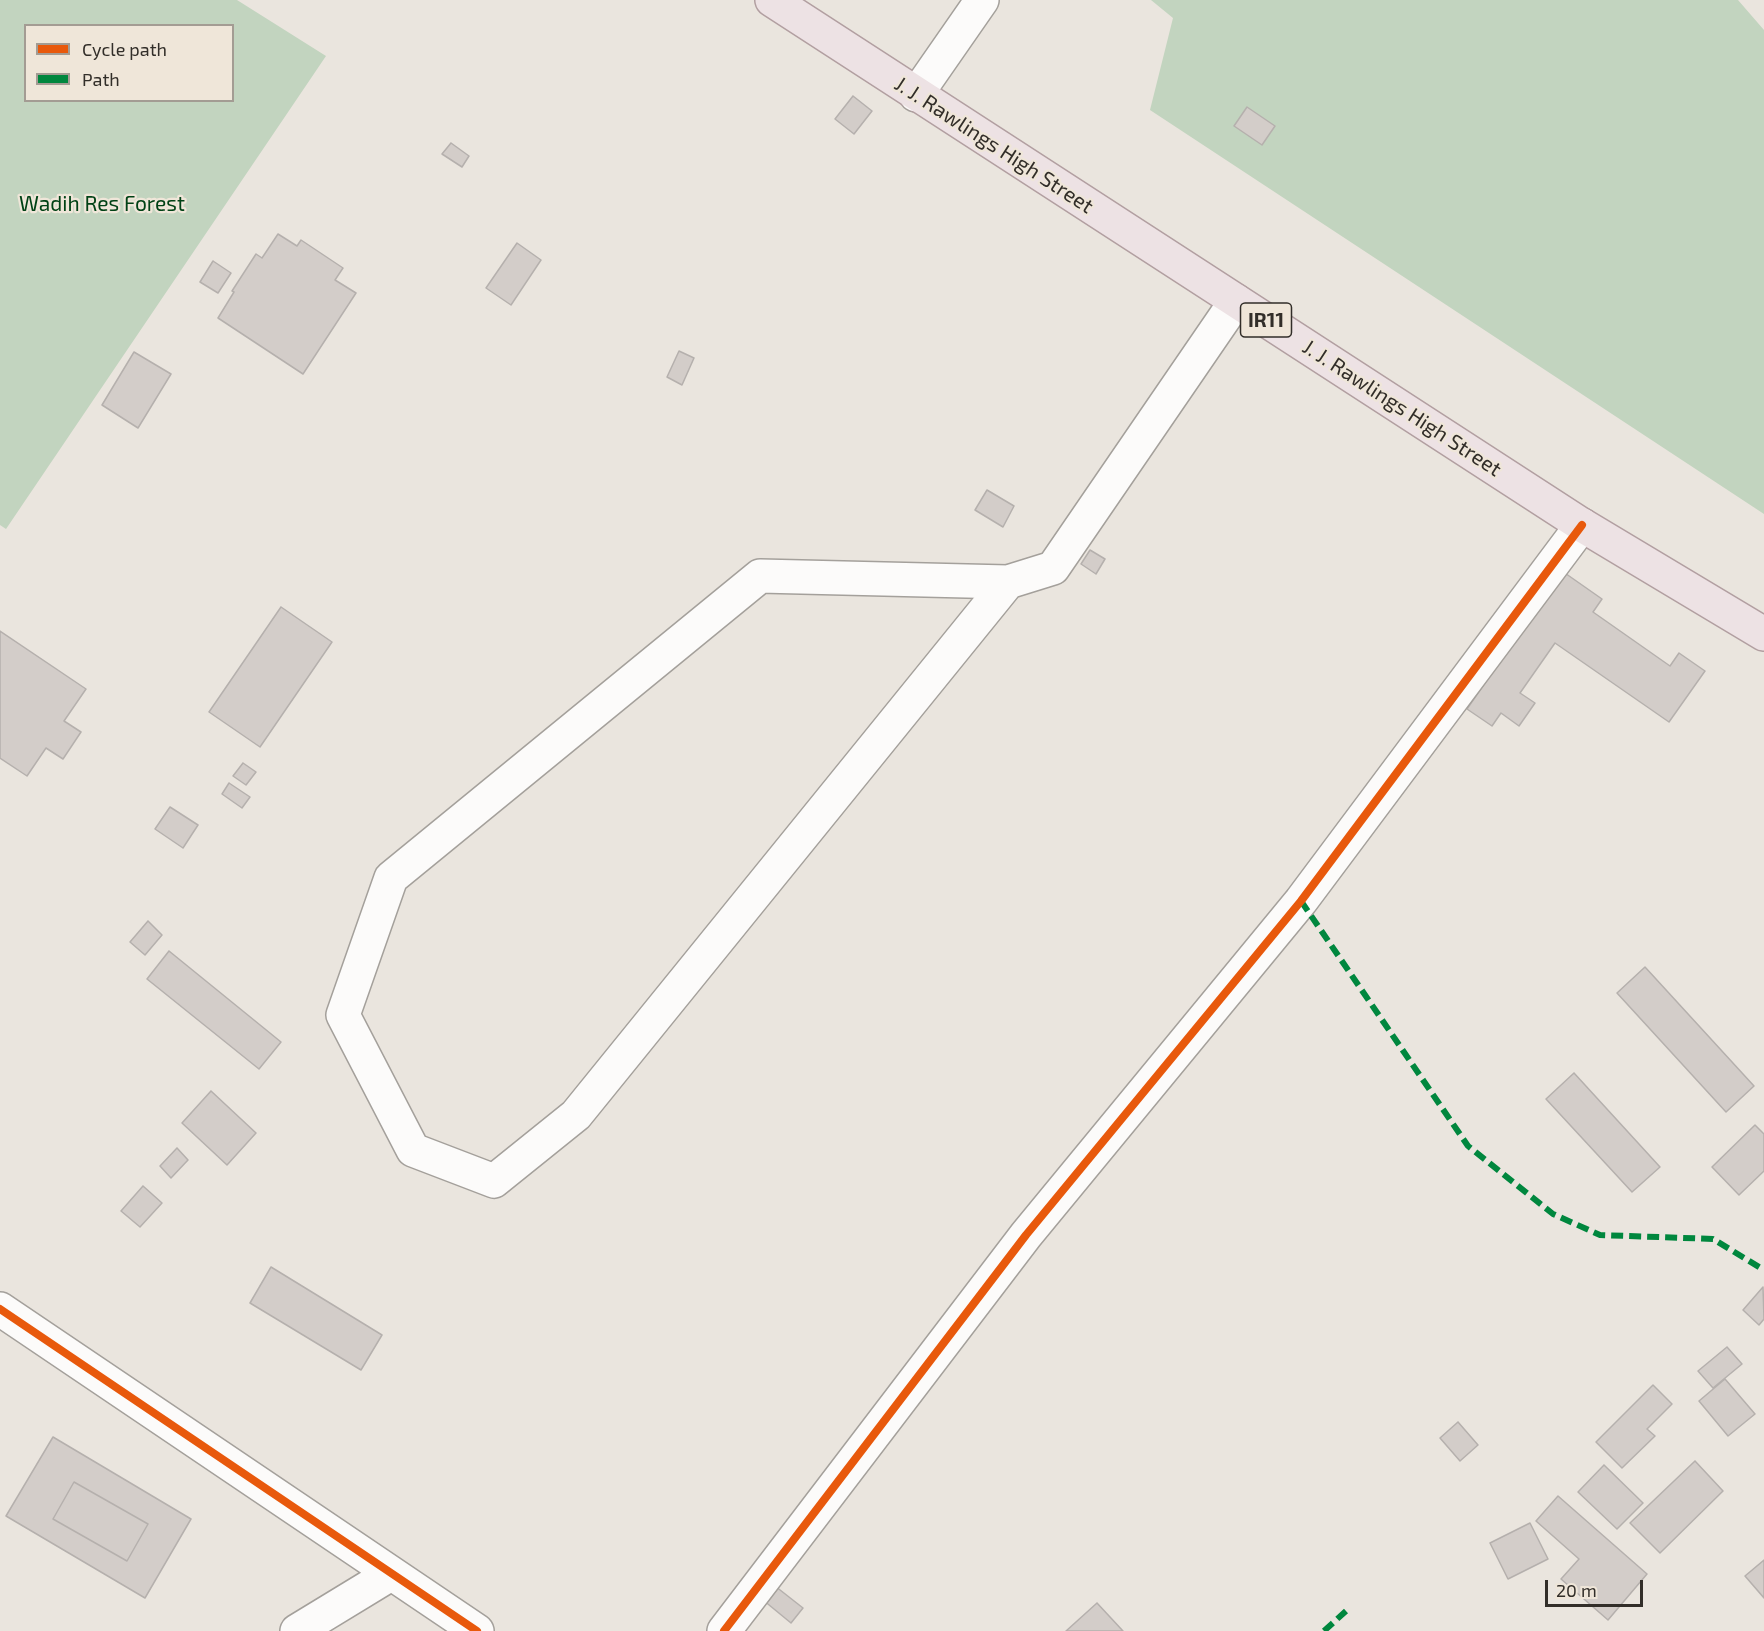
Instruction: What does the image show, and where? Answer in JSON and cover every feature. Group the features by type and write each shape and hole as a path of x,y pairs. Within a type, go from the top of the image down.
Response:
{"main road":[{"name":"J. J. Rawlings High Street","path":"772,0 1582,525 1764,634"}],"street":[{"path":"916,94 982,0"},
{"path":"1008,582 576,1115 494,1180 413,1150 343,1015 391,878 760,576 1008,582 1053,568 1236,301"},
{"path":"724,1631 1026,1235 1301,901 1582,525"},
{"path":"0,1309 389,1575 477,1631"},
{"path":"297,1631 389,1575"}],"green space":[{"name":"Wadih Res Forest","path":"0,0 237,0 326,56 6,529 0,525"},
{"path":"1151,0 1738,0 1764,30 1764,514 1150,110 1173,18"}],"building":[{"path":"853,96 872,111 854,134 835,119"},
{"path":"1247,107 1275,126 1262,145 1234,126"},
{"path":"451,143 469,156 462,167 442,154"},
{"path":"278,234 297,246 301,240 343,268 335,280 356,293 303,374 218,318 256,254 262,258"},
{"path":"517,243 541,260 511,305 486,288"},
{"path":"213,261 231,273 218,293 200,282"},
{"path":"679,351 694,358 682,385 667,377"},
{"path":"134,352 171,374 138,428 102,405"},
{"path":"987,490 1014,506 1003,527 975,510"},
{"path":"1090,550 1105,559 1096,574 1081,564"},
{"path":"1562,571 1602,599 1593,612 1670,666 1679,653 1705,671 1669,722 1555,643 1520,693 1535,703 1519,726 1501,713 1492,726 1467,709"},
{"path":"281,607 332,642 260,747 209,712"},
{"path":"0,631 86,689 64,721 81,732 63,759 46,748 27,776 0,758"},
{"path":"243,763 256,772 246,785 233,776"},
{"path":"229,783 250,797 242,808 222,794"},
{"path":"170,807 198,825 183,848 155,829"},
{"path":"148,921 162,935 145,955 130,942"},
{"path":"169,951 281,1042 259,1069 147,979"},
{"path":"1645,967 1754,1086 1726,1112 1617,993"},
{"path":"1574,1073 1660,1167 1632,1192 1546,1099"},
{"path":"211,1091 256,1133 227,1165 182,1123"},
{"path":"1755,1125 1764,1134 1764,1171 1739,1195 1712,1167"},
{"path":"177,1148 188,1160 171,1178 160,1166"},
{"path":"143,1186 162,1203 140,1227 121,1211"},
{"path":"271,1267 382,1335 361,1370 250,1303"},
{"path":"1763,1287 1764,1319 1759,1325 1743,1310"},
{"path":"1727,1347 1742,1364 1713,1388 1698,1371"},
{"path":"1725,1379 1755,1414 1728,1436 1699,1401"},
{"path":"1653,1385 1672,1404 1647,1429 1655,1436 1622,1468 1596,1442"},
{"path":"1458,1422 1478,1445 1460,1461 1440,1438"},
{"path":"53,1437 191,1519 145,1598 6,1516","holes":["74,1482 148,1524 127,1561 53,1519"]},
{"path":"1695,1461 1723,1491 1660,1553 1630,1523"},
{"path":"1604,1465 1643,1503 1617,1529 1578,1492"},
{"path":"74,1482 148,1524 127,1561 53,1519"},
{"path":"1558,1496 1647,1574 1608,1620 1561,1579 1579,1559 1536,1521"},
{"path":"1530,1523 1548,1559 1508,1579 1490,1543"},
{"path":"1764,1560 1764,1598 1745,1576"},
{"path":"775,1586 803,1608 791,1623 763,1600"},
{"path":"1097,1603 1123,1631 1066,1631"}],"marked path":[{"path":"1301,901 1468,1146 1553,1214 1600,1235 1713,1239 1764,1270"},
{"path":"1324,1631 1346,1611"}],"cycle path":[{"path":"724,1631 1026,1235 1301,901 1582,525"},
{"path":"0,1309 477,1631"}]}
